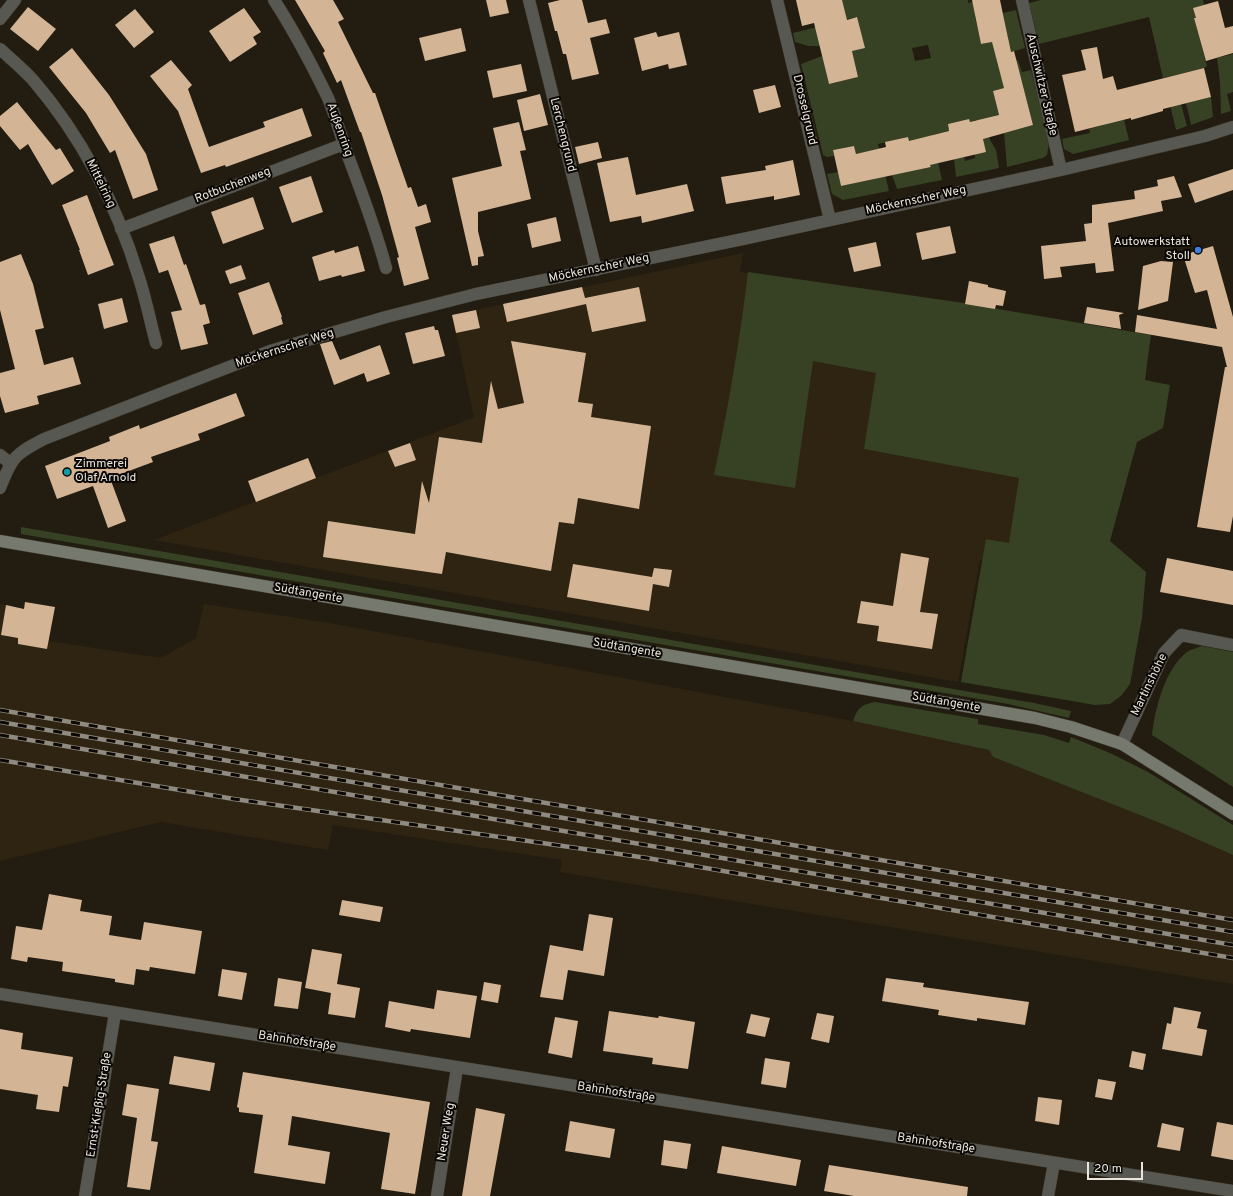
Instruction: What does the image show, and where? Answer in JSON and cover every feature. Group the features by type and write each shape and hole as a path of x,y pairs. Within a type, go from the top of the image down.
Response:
{"street":[{"path":"0,19 15,0"},
{"name":"Außenring","path":"274,0 302,47 329,100 365,201 386,268"},
{"name":"Lerchengrund","path":"529,0 596,270"},
{"name":"Drosselgrund","path":"777,0 830,220"},
{"name":"Auschwitzer Straße","path":"1022,0 1061,170"},
{"name":"Mittelring","path":"0,49 33,79 70,129 98,177 121,229 139,278 156,343"},
{"name":"Möckernscher Weg","path":"0,488 10,462 25,449 44,439 270,351 386,317 476,294 596,270 1061,170 1205,136 1233,127"},
{"name":"Rotbuchenweg","path":"121,229 344,144"},
{"path":"0,455 10,462"},
{"name":"Südtangente","path":"0,541 1035,718 1071,727 1122,744 1233,814"},
{"name":"Martinshöhe","path":"1122,744 1164,653 1181,635 1233,645"},
{"name":"Bahnhofstraße","path":"0,994 1233,1191"},
{"name":"Ernst-Kießig-Straße","path":"85,1196 115,1013"},
{"name":"Neuer Weg","path":"437,1196 457,1068"},
{"path":"1048,1196 1054,1163"}],"shaded area":[{"path":"743,253 740,272 897,293 1049,472 1030,570 980,560 958,682 154,540 474,417 452,315"},
{"path":"0,604 6,605 1,635 19,638 18,644 47,649 48,641 161,658 196,638 204,604 330,623 853,721 989,750 993,757 1165,825 1233,855 1233,984 560,872 562,860 333,825 328,850 161,822 0,861"}],"green space":[{"path":"842,0 968,0 968,3 979,1 975,16 981,44 1008,38 1003,13 1016,10 1025,48 996,56 998,65 1018,60 1022,72 1031,70 1049,143 1047,155 1043,158 1007,167 1004,133 1033,125 1022,83 993,91 1001,124 987,128 990,140 996,150 999,168 956,177 954,159 964,157 965,161 975,158 977,124 976,120 970,122 969,119 948,124 949,131 932,135 942,180 897,189 892,175 931,167 926,141 910,144 908,137 878,144 889,191 843,200 832,194 827,174 838,172 841,186 877,178 871,151 856,154 854,146 833,150 834,156 827,157 823,155 801,64 822,56 829,84 858,77 852,51 856,17 841,21 819,42 820,46 808,46 795,42 793,33 817,27","holes":["928,45 931,58 915,61 912,48"]},
{"path":"1041,0 1203,0 1204,5 1193,8 1196,18 1194,18 1207,66 1163,78 1149,17 1039,44 1029,3"},
{"path":"1233,54 1233,92 1227,94 1231,111 1221,114 1220,82 1217,58"},
{"path":"1166,88 1179,97 1187,126 1176,130"},
{"path":"1211,97 1213,117 1191,125 1186,103"},
{"path":"1119,100 1129,140 1073,154 1064,149 1062,139 1090,133 1089,129 1107,124"},
{"path":"748,272 957,302 1151,335 1145,380 1170,385 1163,428 1137,442 1110,541 1146,572 1142,618 1130,684 1122,695 1110,704 1095,705 961,682 986,539 1009,543 1019,478 864,449 876,373 813,361 795,488 714,475 733,374"},
{"path":"21,527 1034,703 1071,711 1069,718 1008,704 21,534"},
{"path":"1202,646 1233,652 1233,787 1152,735 1162,690 1173,668 1179,659 1187,652"},
{"path":"875,702 978,719 978,724 1044,735 1069,743 1071,737 1110,753 1148,772 1233,825 1233,855 1165,825 993,757 989,750 853,721 861,707"}],"building":[{"path":"295,0 333,0 344,19 338,22 373,93 375,93 408,188 411,187 418,207 426,204 431,222 415,227 429,279 404,286 397,258 399,257 382,195 361,132 341,80 337,83 323,53 325,51"},
{"path":"486,0 506,0 509,13 490,17"},
{"path":"560,0 582,0 588,23 606,19 610,33 590,38 599,74 572,80 566,54 563,54 548,3"},
{"path":"796,0 842,0 847,20 857,17 865,48 852,51 858,77 829,84 814,23 802,26"},
{"path":"972,0 1000,0 1011,52 1014,51 1033,125 983,139 986,152 930,165 931,167 841,186 833,150 854,146 856,154 886,147 885,142 908,137 909,141 949,131 948,124 969,119 970,122 999,115 993,91 1004,88 992,42 981,44"},
{"path":"1218,1 1225,28 1233,26 1233,53 1206,61 1194,18 1196,18 1193,8"},
{"path":"28,7 56,29 38,51 10,29"},
{"path":"244,8 261,32 253,37 257,44 230,62 209,31"},
{"path":"135,9 154,32 134,48 115,25"},
{"path":"461,28 466,51 425,61 419,38"},
{"path":"656,32 658,37 679,32 687,65 669,69 668,64 642,71 634,38"},
{"path":"1097,47 1103,79 1113,76 1117,90 1204,68 1211,97 1163,109 1163,111 1131,120 1131,118 1075,132 1062,75 1086,70 1081,50"},
{"path":"72,48 109,95 146,154 158,190 133,199 115,150 110,153 86,113 49,67"},
{"path":"171,60 192,85 188,89 209,147 265,127 263,122 302,108 312,136 226,167 225,165 201,173 178,111 150,76"},
{"path":"521,64 527,91 493,98 487,71"},
{"path":"775,85 781,107 759,113 753,90"},
{"path":"540,94 548,125 524,131 517,100"},
{"path":"17,102 56,150 60,148 74,171 52,185 28,144 20,150 0,126 0,116"},
{"path":"519,122 526,150 520,151 531,199 478,212 478,231 484,256 478,257 478,265 472,266 452,178 502,166 493,128"},
{"path":"598,142 602,158 579,164 575,147"},
{"path":"628,157 636,195 687,184 694,211 642,223 641,216 610,222 597,163"},
{"path":"793,160 800,195 774,200 774,196 726,204 721,177 766,170 765,166"},
{"path":"1233,169 1233,190 1195,203 1188,184"},
{"path":"311,176 323,212 292,223 279,187"},
{"path":"1174,176 1182,197 1161,201 1163,211 1108,223 1114,271 1096,273 1095,263 1060,267 1062,277 1044,279 1041,246 1086,241 1084,224 1092,223 1092,205 1135,199 1134,191 1158,186 1157,180"},
{"path":"87,195 114,265 88,275 80,250 62,205"},
{"path":"253,197 264,229 223,244 211,212"},
{"path":"556,217 561,241 532,248 527,224"},
{"path":"950,226 956,253 922,260 916,233"},
{"path":"174,236 184,265 186,264 200,305 205,304 210,323 203,325 208,344 181,350 171,312 182,310 168,270 159,273 149,244"},
{"path":"876,242 881,266 854,272 848,248"},
{"path":"358,246 365,271 319,281 312,257 334,250 335,253"},
{"path":"1213,246 1233,317 1233,516 1230,532 1197,527 1225,367 1227,367 1222,347 1135,332 1137,315 1217,329 1207,290 1195,293 1183,255"},
{"path":"21,254 33,284 44,328 35,330 44,365 73,357 81,384 37,396 39,404 5,413 0,396 0,373 15,369 0,310 0,262"},
{"path":"1161,261 1173,262 1168,301 1138,310 1143,266"},
{"path":"241,265 246,279 230,284 225,271"},
{"path":"969,281 1006,291 1003,306 996,305 995,309 965,304"},
{"path":"269,282 282,317 283,324 253,335 238,293"},
{"path":"582,287 585,298 639,287 646,321 592,332 586,304 507,322 503,304"},
{"path":"122,298 128,322 104,329 98,304"},
{"path":"1087,307 1124,313 1119,315 1121,329 1084,323"},
{"path":"476,310 480,328 456,333 452,315"},
{"path":"434,326 435,330 438,330 445,356 413,364 405,333"},
{"path":"332,341 340,360 380,345 390,374 367,382 364,373 334,385 320,344"},
{"path":"511,341 586,353 578,402 593,404 591,417 651,426 639,509 578,498 574,524 559,522 551,571 446,552 442,574 323,557 328,521 415,534 422,481 429,503 439,437 482,443 491,381 498,409 524,403"},
{"path":"236,393 245,416 198,434 200,440 151,457 153,462 110,478 126,521 108,528 93,486 57,499 45,466 110,441 109,437 139,425 140,429"},
{"path":"410,443 416,460 395,467 388,451"},
{"path":"308,458 316,478 256,502 248,481"},
{"path":"901,553 929,558 920,612 938,614 932,649 877,641 879,626 857,623 861,601 893,606"},
{"path":"1167,558 1233,571 1233,605 1160,592"},
{"path":"573,564 652,577 654,568 672,570 669,587 653,584 649,611 567,597"},
{"path":"25,602 55,607 47,649 18,644 18,638 1,635 6,605 24,609"},
{"path":"49,894 82,900 80,911 112,916 109,935 141,940 144,922 202,931 195,974 150,967 149,971 136,969 134,985 115,982 115,979 62,971 63,962 28,957 27,962 11,959 16,926 42,930"},
{"path":"342,900 383,907 380,922 339,915"},
{"path":"589,914 613,918 604,976 568,970 563,1000 540,997 550,945 583,951"},
{"path":"312,949 342,954 337,984 360,988 355,1018 328,1014 331,993 305,988"},
{"path":"222,969 247,973 242,1000 218,996"},
{"path":"278,978 302,982 298,1009 274,1006"},
{"path":"886,978 924,983 923,987 1029,1002 1025,1025 977,1018 977,1021 938,1015 939,1010 882,1001"},
{"path":"484,982 501,985 498,1003 481,1000"},
{"path":"437,990 477,996 470,1038 411,1029 410,1032 385,1027 389,1001 434,1009"},
{"path":"1174,1007 1201,1012 1197,1028 1207,1030 1202,1056 1162,1049 1167,1023 1171,1024"},
{"path":"609,1011 658,1018 659,1016 695,1022 688,1069 652,1064 653,1058 603,1051"},
{"path":"817,1013 834,1016 829,1043 811,1039"},
{"path":"751,1014 770,1018 765,1037 746,1033"},
{"path":"555,1017 578,1021 572,1058 548,1053"},
{"path":"0,1029 23,1033 21,1049 73,1057 68,1087 63,1086 59,1112 36,1109 38,1095 0,1089"},
{"path":"1132,1051 1146,1054 1143,1070 1129,1067"},
{"path":"174,1056 215,1063 210,1091 169,1084"},
{"path":"765,1058 790,1062 786,1088 761,1084"},
{"path":"243,1072 430,1102 415,1194 381,1189 390,1133 292,1116 288,1145 330,1152 325,1184 254,1173 263,1115 239,1112 239,1108 237,1107"},
{"path":"1098,1079 1116,1082 1112,1100 1095,1097"},
{"path":"127,1084 159,1089 151,1141 158,1142 150,1190 127,1187 137,1118 122,1115"},
{"path":"1038,1097 1062,1100 1059,1125 1035,1121"},
{"path":"476,1108 505,1114 490,1196 462,1196"},
{"path":"570,1121 615,1129 610,1158 565,1151"},
{"path":"1217,1122 1233,1125 1233,1160 1211,1156"},
{"path":"1162,1123 1184,1128 1180,1151 1157,1147"},
{"path":"664,1140 691,1144 687,1169 661,1165"},
{"path":"722,1146 801,1160 796,1186 717,1173"},
{"path":"829,1165 968,1187 967,1196 854,1196 824,1191"}],"railway":[{"path":"0,710 1233,920"},
{"path":"0,722 1233,932"},
{"path":"0,735 1233,945"},
{"path":"0,760 234,799 647,858 1233,958"}],"place":[{"name":"Autowerkstatt Stoll","path":"1198,250"},
{"name":"Zimmerei Olaf Arnold","path":"67,472"}]}
